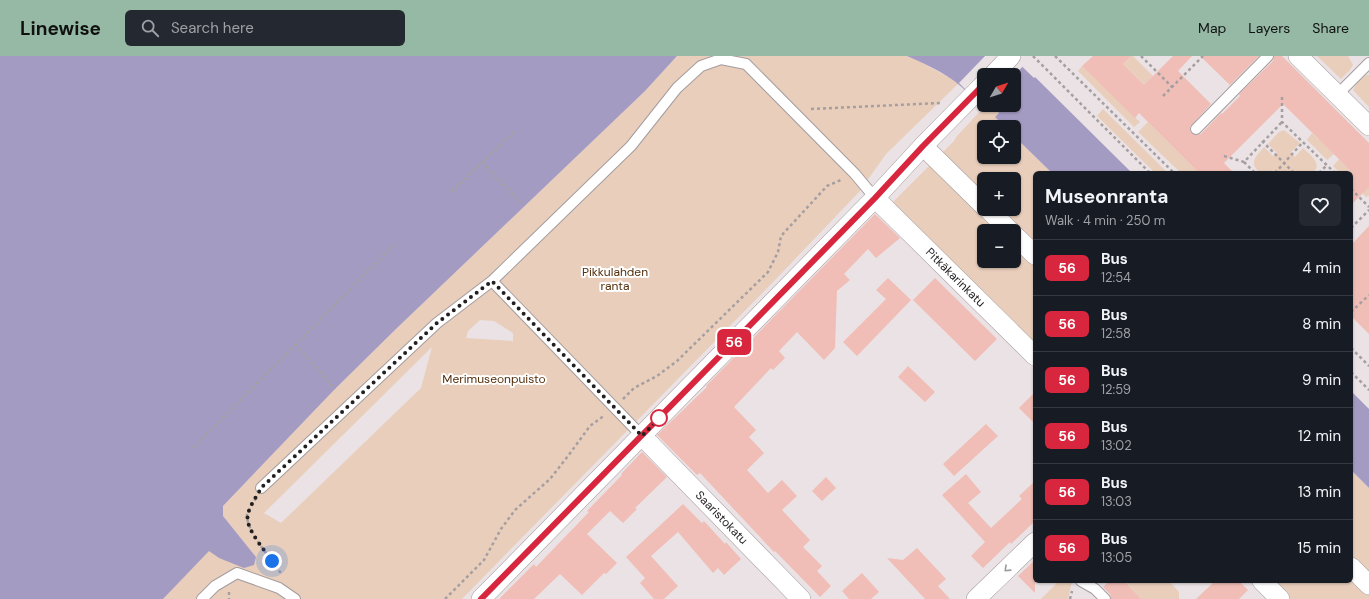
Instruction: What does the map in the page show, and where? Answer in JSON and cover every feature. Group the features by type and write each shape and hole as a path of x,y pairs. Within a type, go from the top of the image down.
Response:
{"street":[{"path":"1000,68 1011,56"},
{"path":"1298,56 1369,126"},
{"path":"486,597 875,198 977,91"},
{"path":"923,146 977,199"},
{"name":"Pitkäkarinkatu","path":"875,198 1033,354"},
{"path":"995,216 1003,224"},
{"path":"1021,242 1033,253"},
{"name":"Saaristokatu","path":"642,436 801,599"},
{"path":"976,599 1033,544"},
{"path":"1353,569 1369,584"},
{"path":"1264,583 1280,599"}],"lane":[{"path":"1196,129 1268,56"},
{"path":"261,488 437,323 492,281 631,146 677,88 701,66 721,59 746,64 855,174 875,198"},
{"path":"1337,95 1369,63"},
{"path":"492,281 642,436"},
{"path":"202,599 215,586 237,573 279,588 296,599"},
{"path":"1084,583 1095,589 1105,599"}],"path":[{"path":"1033,56 1148,171"},
{"path":"1055,56 1172,171"},
{"path":"1141,56 1172,87"},
{"path":"1163,96 1203,56"},
{"path":"1282,97 1282,122 1332,171"},
{"path":"792,110 947,103"},
{"path":"1244,162 1262,141 1282,122"},
{"path":"450,192 514,132"},
{"path":"1262,141 1292,171"},
{"path":"1277,171 1303,142"},
{"path":"1224,156 1244,162 1253,171"},
{"path":"482,162 524,206"},
{"path":"1321,171 1327,165"},
{"path":"445,599 484,560 500,529 515,510 550,479 590,426 614,408 634,388 657,376 677,361 768,272 778,252 781,236 827,186 855,174"},
{"path":"1353,191 1369,207"},
{"path":"1353,226 1369,210"},
{"path":"193,448 396,243"},
{"path":"1353,310 1369,295"},
{"path":"295,344 335,389"},
{"path":"1353,350 1369,366"},
{"path":"1353,374 1369,390"},
{"path":"261,488 248,514 247,521 250,530 280,572 279,588"}],"green space":[{"name":"Pikkulahden ranta","path":"677,56 907,56 959,83 886,154 859,192 775,280 462,599 163,599 209,550 219,558 256,557 223,516 223,506 335,389 397,328 645,91","holes":["480,320 494,321 513,333 513,341 466,338 468,331","432,347 421,388 281,523 264,513"]},
{"path":"1131,56 1133,56 1153,76 1144,85 1123,64"},
{"path":"1317,56 1348,56 1353,65 1341,79"},
{"path":"1082,66 1140,122 1134,127 1078,71"},
{"path":"1366,75 1369,75 1369,107 1353,90 1357,83"},
{"path":"1103,109 1166,171 1153,171 1097,116"},
{"path":"979,112 997,112 999,114 995,117 998,120 977,120 977,164 1021,164 1021,143 1050,171 1033,171 1033,346 890,205 954,141"},
{"path":"1148,122 1197,171 1179,171 1138,132"},
{"path":"1284,130 1300,143 1291,152 1295,157 1303,148 1312,156 1317,166 1314,171 1258,171 1256,169 1254,166 1254,160 1264,147 1273,156 1277,153 1268,144 1279,132"},
{"path":"1312,133 1319,140 1323,137 1327,147 1334,154 1327,160 1307,140"},
{"path":"1342,156 1369,181 1369,196 1366,197 1353,185 1353,171 1338,171 1333,166"},
{"path":"1353,472 1369,488 1369,599 1289,599 1272,583 1353,583"},
{"path":"1057,583 1072,583 1068,599 1041,599"},
{"path":"1126,583 1171,583 1179,592 1179,599 1141,599"}],"shaded area":[{"path":"0,56 677,56 645,91 335,389 223,506 223,516 256,557 254,565 244,568 219,558 209,551 163,599 0,599"},
{"path":"907,56 1011,56 1034,78 1035,77 1130,171 1050,171 1021,143 1021,120 998,120 995,117 999,113 998,112 1021,112 1021,68 977,68 977,83 968,93 947,76"},
{"path":"1353,393 1369,409 1369,488 1353,472"}],"pier":[{"path":"985,56 1014,56 1024,65 1021,68 977,68 977,95 973,91 970,94 959,83"}],"building":[{"path":"1093,56 1131,56 1123,64 1144,85 1173,56 1192,56 1178,71 1211,104 1190,127 1190,131 1195,135 1201,134 1240,96 1239,94 1273,61 1274,56 1282,56 1369,143 1369,187 1353,203 1353,171 1351,171 1283,104 1224,163 1232,171 1197,171 1139,113 1135,118 1082,66"},
{"path":"1200,56 1259,56 1230,85"},
{"path":"875,214 900,238 876,258 868,249 844,274 850,280 837,291 835,348 824,360 797,332 779,351 785,358 773,370 771,368 734,407 756,430 749,437 764,453 747,470 768,493 782,480 797,496 782,510 810,540 803,547 822,566 817,571 831,586 820,597 775,551 774,552 700,473 697,475 657,435 707,387 706,386"},
{"path":"1369,226 1369,334 1353,318 1353,243"},
{"path":"888,278 911,300 857,356 843,342 886,299 876,290"},
{"path":"935,278 997,339 975,361 913,300"},
{"path":"908,366 935,392 925,402 898,377"},
{"path":"1033,394 1033,422 1019,408"},
{"path":"986,424 998,436 954,476 943,464"},
{"path":"642,452 667,477 635,508 637,509 623,523 610,511 587,534 617,563 606,574 604,573 582,595 560,574 534,599 499,599 534,564 536,567 589,512 587,511"},
{"path":"966,474 981,492 968,503 991,528 1022,499 1019,496 1033,483 1033,523 1011,544 1010,542 983,568 971,556 985,542 942,495"},
{"path":"826,477 836,488 822,501 812,491"},
{"path":"683,504 702,523 704,521 741,559 724,575 718,568 713,573 678,532 651,556 678,586 664,599 654,599 640,583 645,578 626,557"},
{"path":"917,548 946,579 938,586 950,599 925,599 887,558 903,560"},
{"path":"1033,562 1033,583 1035,583 1035,593 1018,576"},
{"path":"862,573 879,592 871,599 849,599 842,591"},
{"path":"1107,583 1126,583 1141,599 1111,599 1110,594 1103,587"},
{"path":"1213,583 1241,583 1248,590 1239,599 1196,599"}],"bus line":[{"name":"56","path":"481,599 875,198 977,91"}],"route":[{"path":"272,561 250,530 247,521 248,514 261,488 437,323 492,281 642,436 664,413 659,418"}],"park label":[{"name":"Merimuseonpuisto","path":"494,379"}]}
